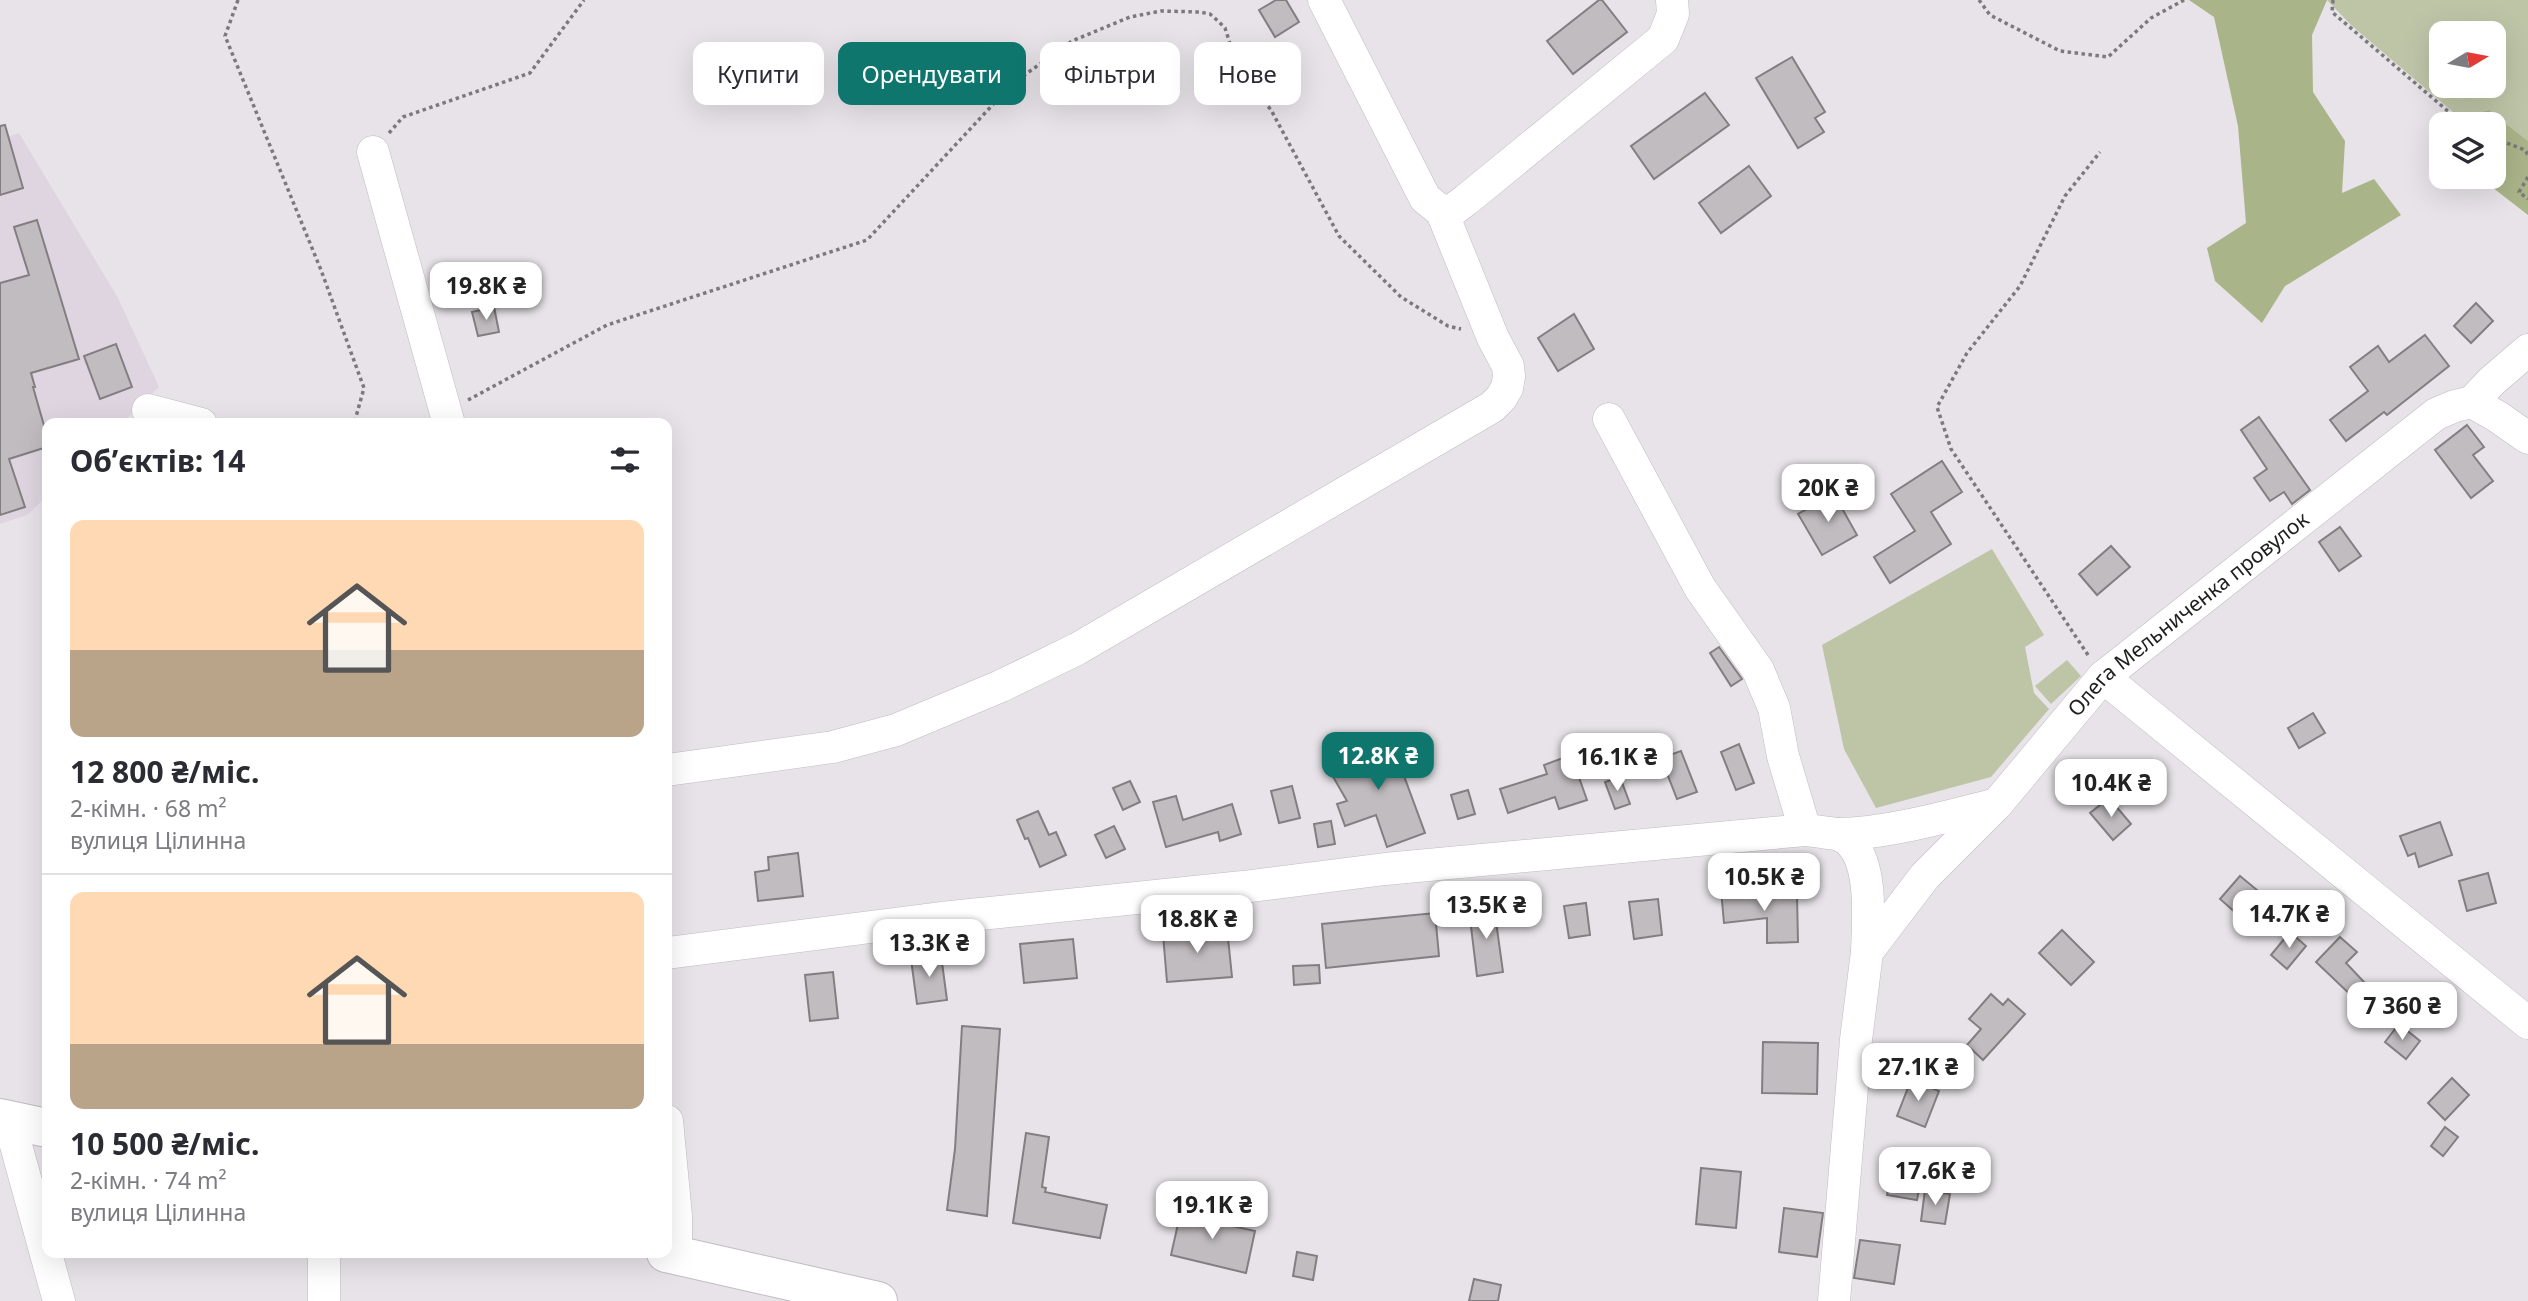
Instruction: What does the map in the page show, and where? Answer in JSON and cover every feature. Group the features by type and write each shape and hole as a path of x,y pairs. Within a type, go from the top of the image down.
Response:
{"main road":[{"path":"4,1119 42,1127"},
{"path":"672,1254 878,1301"}],"street":[{"path":"672,769 832,747 896,730 1001,686 1077,649 1492,407 1501,398 1509,376 1508,366 1493,338 1442,212 1425,198 1324,0"},
{"path":"1442,212 1454,209 1466,200 1662,39 1673,14 1672,0"},
{"path":"373,152 447,418"},
{"path":"2528,350 2472,402 2528,438"},
{"name":"Олега Мельниченка провулок","path":"1834,1301 1856,1040 1867,952 1924,876 1997,804 2103,677 2437,414 2472,402"},
{"path":"149,410 179,418"},
{"path":"1609,419 1700,588 1758,670 1774,708 1783,756 1805,830"},
{"path":"2103,677 2528,1024"},
{"path":"672,952 941,918 1243,887 1385,869 1805,830 1837,834 1878,830 1997,804"},
{"path":"1837,834 1851,842 1864,875 1868,892 1867,952"},
{"path":"4,1119 42,1245"},
{"path":"672,1174 676,1216 672,1246"},
{"path":"46,1258 59,1301"},
{"path":"324,1258 324,1301"}],"path":[{"path":"238,0 225,36 321,270 364,388 356,418"},
{"path":"373,152 403,117 530,73 584,0"},
{"path":"1979,0 1990,15 2060,51 2108,57 2151,18 2184,0"},
{"path":"2333,0 2332,12 2449,112"},
{"path":"447,418 607,325 867,240 1022,76 1072,41 1130,17 1161,11 1210,14 1225,28 1235,59 1246,78 1272,110 1324,212 1339,236 1367,264 1401,297 1448,326 1493,338"},
{"path":"2506,143 2525,150 2528,155"},
{"path":"2100,152 2065,196 2020,286 1967,353 1937,407 1951,449 2103,677"},
{"path":"2528,177 2519,192 2528,199"}],"shaded area":[{"path":"19,133 118,298 159,387 127,418 42,418 42,501 27,515 0,524 0,140"}],"green space":[{"path":"2189,0 2327,0 2312,35 2313,92 2345,141 2342,193 2374,179 2401,215 2285,286 2262,323 2215,281 2207,248 2246,223 2238,126 2214,17"},
{"path":"2327,0 2528,0 2528,141 2506,124 2506,112 2453,112 2437,98 2506,98 2506,21 2429,21 2429,92 2351,25"},
{"path":"2506,124 2528,141 2528,215 2494,189 2506,189"},
{"path":"1992,549 2044,635 2025,647 2034,693 2049,709 1991,777 1876,808 1844,749 1822,645"},
{"path":"2067,660 2081,676 2051,704 2035,686"}],"building":[{"path":"1276,0 1286,0 1299,22 1275,37 1259,10"},
{"path":"1602,0 1627,32 1573,74 1547,41"},
{"path":"1792,57 1825,112 1815,118 1824,132 1798,148 1756,78"},
{"path":"1705,93 1729,125 1654,179 1631,146"},
{"path":"5,125 23,188 0,195 0,126"},
{"path":"1749,166 1771,196 1721,233 1699,203"},
{"path":"37,220 79,359 31,373 42,418 42,449 9,459 25,507 0,515 0,283 29,275 14,227"},
{"path":"2476,303 2493,321 2471,343 2454,326"},
{"path":"494,307 499,332 478,336 472,312"},
{"path":"1574,314 1594,349 1558,371 1538,338"},
{"path":"2425,335 2449,366 2387,415 2384,412 2346,441 2330,420 2368,391 2350,367 2378,346 2389,362"},
{"path":"116,344 132,387 100,399 84,356"},
{"path":"2259,417 2310,490 2292,504 2284,492 2270,501 2254,478 2267,469 2241,430"},
{"path":"2467,425 2484,447 2473,455 2493,481 2471,498 2435,450"},
{"path":"1942,461 1962,492 1931,512 1951,544 1890,583 1874,557 1915,531 1891,494"},
{"path":"1834,494 1857,535 1822,555 1798,514"},
{"path":"2340,527 2361,556 2339,571 2319,542"},
{"path":"2111,546 2130,567 2097,595 2079,574"},
{"path":"1719,647 1742,679 1731,686 1710,653"},
{"path":"2313,713 2325,733 2299,748 2288,728"},
{"path":"1390,738 1425,833 1387,847 1376,815 1345,826 1337,804 1347,801 1328,768 1354,754 1353,751"},
{"path":"1739,744 1754,783 1736,790 1721,752"},
{"path":"1681,751 1697,792 1677,799 1661,758"},
{"path":"1571,755 1587,800 1559,809 1555,797 1508,813 1500,789 1547,774 1544,765"},
{"path":"1620,777 1630,804 1615,809 1605,782"},
{"path":"1130,781 1140,802 1123,810 1113,788"},
{"path":"1292,786 1300,818 1279,823 1271,791"},
{"path":"1468,790 1475,814 1458,819 1451,795"},
{"path":"1176,796 1183,820 1232,804 1241,834 1220,841 1218,832 1166,847 1153,802"},
{"path":"2109,798 2131,824 2113,840 2090,813"},
{"path":"1038,811 1049,835 1056,832 1066,855 1040,867 1017,820"},
{"path":"1331,821 1335,844 1318,847 1314,824"},
{"path":"2440,822 2452,855 2419,867 2415,853 2408,856 2400,836"},
{"path":"1114,826 1125,849 1106,858 1095,835"},
{"path":"798,853 803,896 758,901 755,872 769,870 768,857"},
{"path":"2488,873 2496,903 2467,911 2459,881"},
{"path":"2240,876 2257,890 2236,913 2220,899"},
{"path":"1740,889 1741,897 1797,895 1798,942 1767,943 1767,918 1724,923 1721,890"},
{"path":"1658,899 1662,935 1634,939 1629,902"},
{"path":"1586,903 1590,935 1569,938 1564,906"},
{"path":"1494,907 1503,972 1477,976 1469,910"},
{"path":"1435,913 1439,956 1326,968 1322,924"},
{"path":"1227,928 1232,977 1167,982 1163,934"},
{"path":"2062,930 2094,962 2071,985 2039,953"},
{"path":"2290,932 2306,946 2287,969 2271,955"},
{"path":"2340,937 2357,952 2346,963 2382,1001 2365,1017 2351,1003 2355,999 2316,962"},
{"path":"1073,939 1077,978 1024,983 1020,944"},
{"path":"941,955 947,1000 917,1004 911,959"},
{"path":"1319,965 1320,983 1294,985 1293,966"},
{"path":"833,972 838,1018 810,1021 805,975"},
{"path":"1991,994 2003,1005 2008,999 2025,1014 1983,1060 1967,1045 1981,1029 1969,1019"},
{"path":"2399,1024 2420,1041 2406,1059 2385,1042"},
{"path":"962,1026 1000,1029 987,1216 947,1210 955,1149"},
{"path":"1763,1042 1818,1043 1817,1094 1762,1093"},
{"path":"2452,1078 2469,1095 2445,1120 2428,1103"},
{"path":"1911,1080 1939,1091 1925,1127 1897,1116"},
{"path":"2445,1127 2458,1137 2443,1156 2431,1146"},
{"path":"1026,1133 1049,1137 1042,1187 1046,1188 1045,1192 1107,1205 1100,1238 1013,1223"},
{"path":"1893,1162 1923,1168 1917,1200 1887,1195"},
{"path":"1701,1168 1741,1172 1736,1228 1696,1224"},
{"path":"1925,1190 1950,1194 1945,1224 1921,1221"},
{"path":"1182,1206 1216,1213 1214,1222 1255,1231 1246,1273 1171,1255"},
{"path":"1784,1208 1823,1213 1817,1257 1779,1252"},
{"path":"1860,1240 1900,1245 1894,1284 1854,1278"},
{"path":"1297,1252 1317,1256 1313,1280 1293,1276"},
{"path":"1474,1279 1501,1285 1498,1301 1469,1301"}]}
